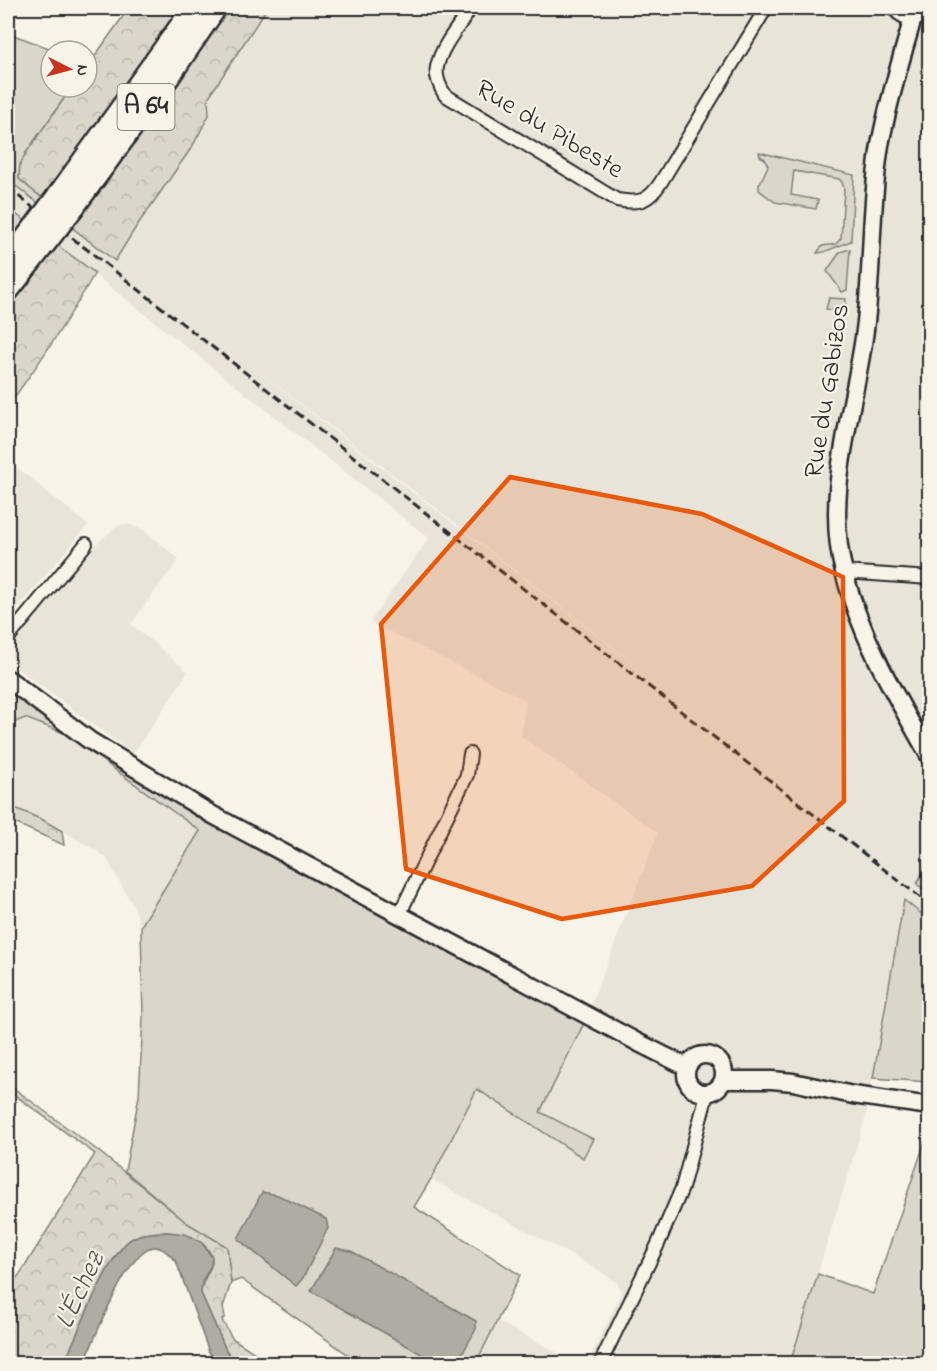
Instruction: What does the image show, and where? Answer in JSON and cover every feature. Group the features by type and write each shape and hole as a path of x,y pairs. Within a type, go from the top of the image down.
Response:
{"highway":[{"name":"A 64","path":"66,201 194,8"},
{"name":"A 64","path":"8,290 38,237 169,76 215,8"},
{"name":"A 64","path":"8,262 38,237"}],"street":[{"name":"Rue du Pibeste","path":"471,8 444,50 437,68 440,87 445,95 617,200 637,202 654,194 766,8"},
{"path":"896,8 905,15 921,15"},
{"name":"Rue du Gabizos","path":"921,15 895,80 880,146 865,333 840,472 837,522 844,572 872,651 930,757"},
{"path":"8,638 86,544"},
{"path":"844,572 930,578"},
{"path":"8,679 89,740 212,814 687,1067"},
{"path":"399,915 467,775 470,754"},
{"path":"711,1056 722,1065 724,1080 714,1092 699,1093 688,1083 687,1067 696,1057 711,1056"},
{"path":"724,1080 793,1082 853,1095 930,1106"},
{"path":"600,1364 658,1244 682,1188 707,1094"}],"highlighted area":[{"path":"510,477 702,514 843,577 844,801 752,886 562,919 406,869 381,624"}],"shaded area":[{"path":"267,8 929,8 930,859 918,884 929,894 929,920 904,901 866,1116 790,1363 588,1363 621,1293 617,1282 431,1179 477,1089 583,1157 593,1139 540,1112 584,1023 658,833 521,736 526,700 370,622 429,538 57,245 70,226 116,261 136,227 192,147 209,115 208,98","holes":["247,363 368,455 631,661"]},
{"path":"8,180 38,203 25,221 8,208"},
{"path":"8,460 88,525 8,619"},
{"path":"129,524 142,529 179,559 131,624 188,672 133,754 18,669 11,658 11,647 96,544 118,525"},
{"path":"25,718 64,733 201,831 141,926 135,909 106,858 43,820 8,805 8,725"},
{"path":"262,1192 278,1195 326,1219 328,1228 303,1278 296,1286 238,1239"},
{"path":"168,1232 185,1234 201,1242 212,1257 211,1265 202,1282 201,1293 226,1350 231,1358 244,1363 219,1363 209,1352 176,1261 163,1249 153,1247 143,1252 123,1279 84,1363 64,1363 103,1278 122,1248 131,1239 140,1235"},
{"path":"336,1248 351,1251 476,1321 476,1329 457,1363 437,1363 311,1291"},
{"path":"497,1321 577,1363 476,1364"}],"green space":[{"path":"129,8 181,8 106,114 42,198 19,179 20,165 64,99 99,99 99,50"},
{"path":"228,8 267,8 208,98 209,115 192,147 115,261 70,226 172,89"},
{"path":"8,33 39,44 39,99 64,99 20,165 19,179 42,198 38,203 8,180"},
{"path":"759,152 854,175 851,241 817,253 822,246 836,244 841,238 844,189 839,179 794,171 791,195 818,200 816,209 775,202 759,190 768,166"},
{"path":"8,208 25,221 8,243"},
{"path":"57,245 95,273 75,308 8,406 8,306"},
{"path":"850,249 847,290 842,292 827,271 840,252"},
{"path":"829,298 846,299 845,312 826,309"},
{"path":"8,685 209,819 584,1023 540,1112 593,1139 583,1158 477,1089 431,1179 414,1207 520,1275 476,1363 360,1363 241,1279 231,1283 227,1247 187,1223 125,1171 139,1096 143,1018 141,926 200,831 64,733 25,718 8,725"},
{"path":"8,805 62,831 64,845 8,820"},
{"path":"929,859 929,894 917,884"},
{"path":"904,900 929,920 929,1082 873,1078"},
{"path":"8,1084 97,1150 187,1223 227,1247 231,1283 223,1307 225,1317 222,1320 232,1338 270,1363 240,1361 230,1355 201,1293 212,1263 210,1252 192,1237 162,1232 138,1236 123,1247 94,1296 64,1363 8,1363 8,1288 20,1274 95,1154 8,1090"},
{"path":"929,1130 929,1354 913,1363 790,1363 818,1274 873,1294"}],"railway":[{"path":"8,188 930,905"}],"water label":[{"name":"L'Échez","path":"81,1291"}]}
